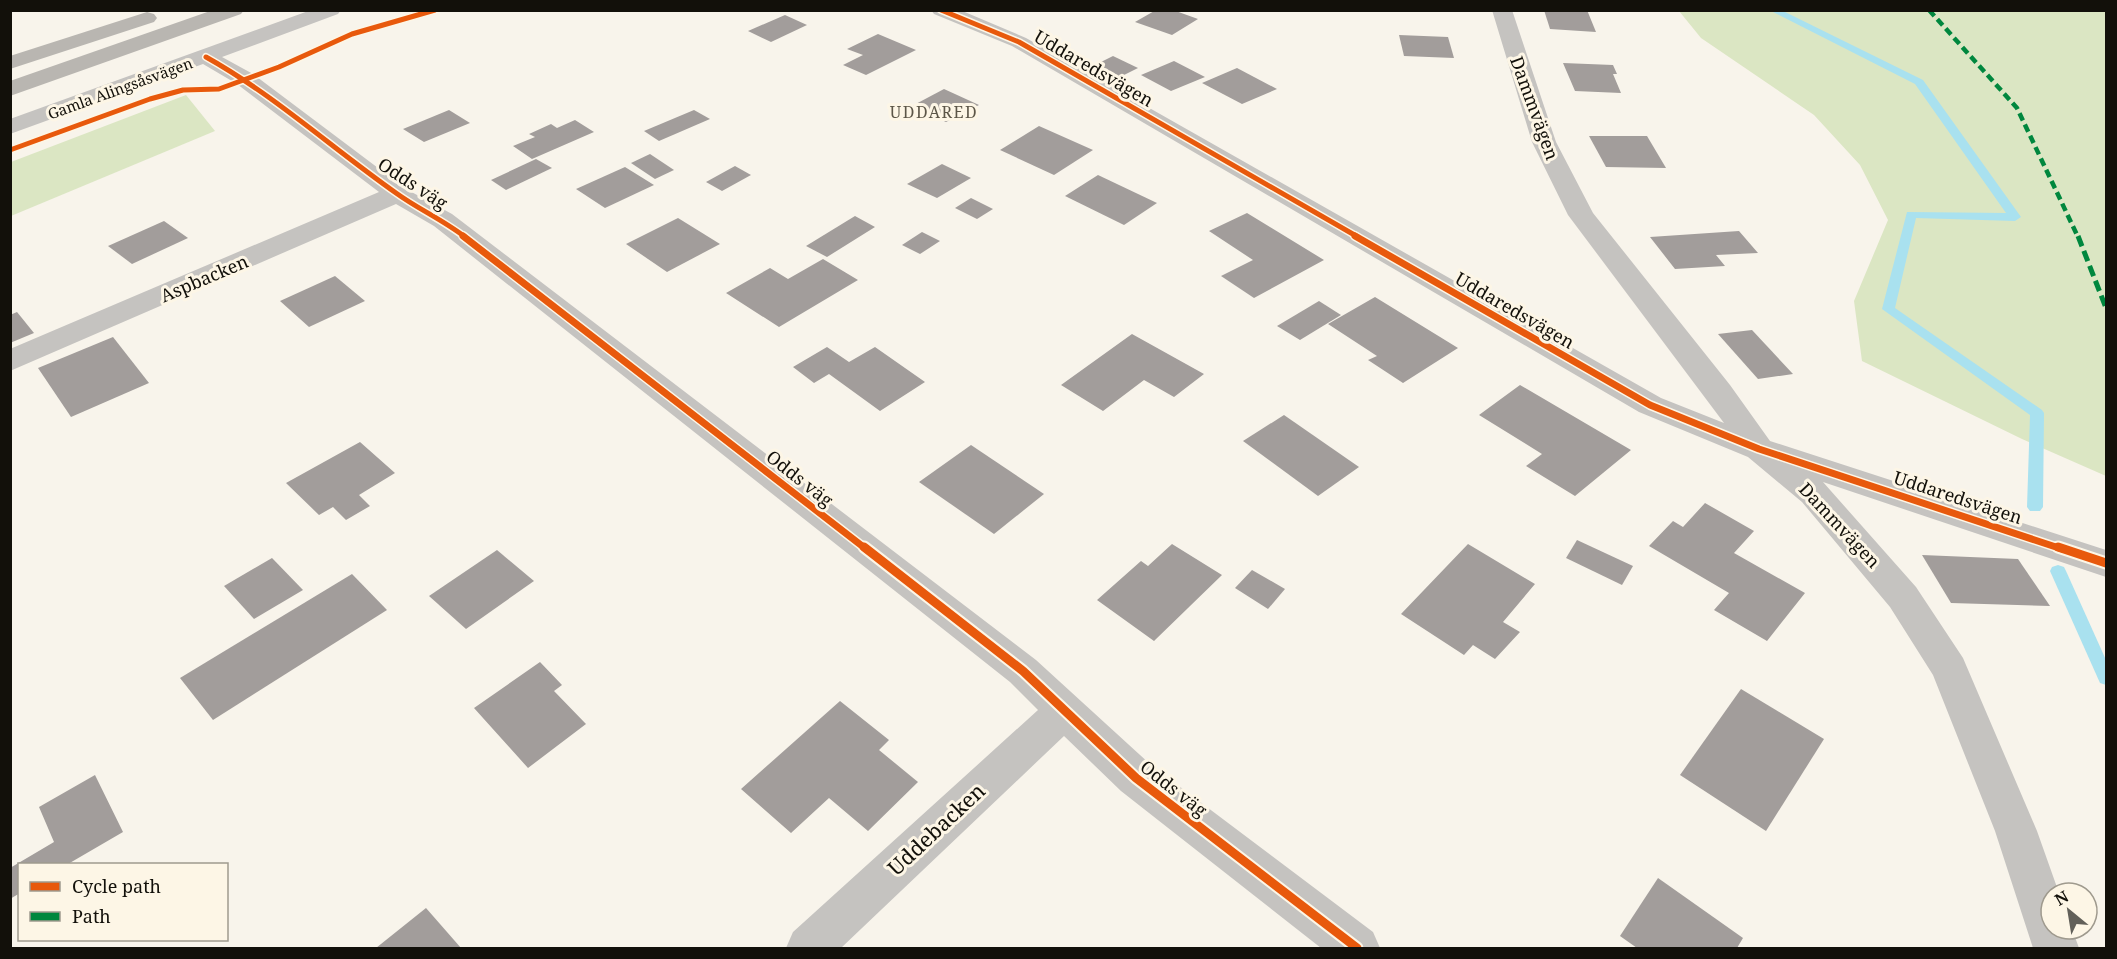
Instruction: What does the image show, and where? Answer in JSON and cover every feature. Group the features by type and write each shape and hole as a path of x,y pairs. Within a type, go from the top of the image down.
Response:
{"highway":[{"path":"10,62 168,10"},
{"path":"10,89 234,10"}],"street":[{"name":"Gamla Alingsåsvägen","path":"10,127 331,10"},
{"name":"Uddaredsvägen","path":"941,10 1019,42 1650,405 1760,449 2106,563"},
{"name":"Dammvägen","path":"1502,10 1544,142 1581,215 1760,449 1815,493 1903,597 1950,669 2016,831 2056,948"},
{"name":"Odds väg","path":"206,57 245,79 397,194 443,220 1023,671 1136,778 1357,948"},
{"name":"Aspbacken","path":"10,361 397,194"},
{"name":"Uddebacken","path":"809,948 1064,711"}],"green space":[{"path":"1679,11 2106,11 2106,476 2022,439 1862,361 1854,301 1888,220 1860,165 1814,115 1701,38"},
{"path":"186,95 215,131 11,216 11,162"}],"building":[{"path":"1156,10 1173,10 1198,19 1172,35 1135,22"},
{"path":"1544,10 1587,10 1596,32 1550,29"},
{"path":"785,15 807,25 771,42 748,31"},
{"path":"878,34 916,50 866,75 843,65 863,55 847,49"},
{"path":"1399,35 1448,37 1454,58 1404,56"},
{"path":"1113,56 1138,68 1120,77 1095,65"},
{"path":"1174,61 1205,77 1171,91 1141,75"},
{"path":"1563,63 1613,65 1617,74 1613,74 1621,93 1575,91"},
{"path":"1237,68 1277,89 1242,104 1202,83"},
{"path":"944,89 979,105 946,122 912,106"},
{"path":"449,110 470,123 424,142 403,129"},
{"path":"694,110 710,119 659,141 644,131"},
{"path":"575,120 594,132 532,159 513,146 535,137 529,134 551,124 557,128"},
{"path":"1039,126 1093,150 1054,175 1000,150"},
{"path":"1589,136 1647,136 1666,168 1606,167"},
{"path":"650,154 674,170 655,179 631,163"},
{"path":"536,159 552,168 506,190 491,180"},
{"path":"942,164 971,178 937,198 907,184"},
{"path":"735,166 751,175 722,191 706,182"},
{"path":"625,167 654,185 605,208 576,189"},
{"path":"1098,175 1157,203 1124,225 1065,196"},
{"path":"971,198 993,209 977,219 955,208"},
{"path":"1247,213 1324,260 1254,298 1221,276 1253,260 1209,231"},
{"path":"855,216 875,227 827,257 806,246"},
{"path":"678,218 720,244 667,272 626,244"},
{"path":"164,221 188,238 132,264 108,246"},
{"path":"1739,231 1758,253 1716,255 1725,266 1675,269 1650,237"},
{"path":"922,232 940,241 920,254 902,245"},
{"path":"823,259 858,280 779,327 726,293 770,268 788,279"},
{"path":"335,276 365,301 309,327 280,301"},
{"path":"1375,297 1458,348 1403,383 1368,360 1377,356 1328,324"},
{"path":"1319,301 1341,315 1300,340 1277,326"},
{"path":"17,312 34,333 10,343 10,315"},
{"path":"1752,330 1793,374 1758,379 1718,334"},
{"path":"1132,334 1204,374 1174,397 1144,380 1103,411 1061,385"},
{"path":"113,337 149,383 71,417 38,368"},
{"path":"827,347 849,362 875,347 925,382 880,411 829,374 814,383 793,367"},
{"path":"1520,385 1631,450 1575,496 1526,466 1542,454 1479,415"},
{"path":"1284,415 1359,467 1318,496 1243,441"},
{"path":"360,442 395,473 359,495 370,506 346,520 333,507 319,515 286,483"},
{"path":"971,445 1044,494 994,534 919,482"},
{"path":"1705,503 1754,531 1734,553 1805,593 1767,641 1714,610 1729,593 1649,546 1673,521 1683,527"},
{"path":"1577,540 1633,566 1622,585 1566,558"},
{"path":"1172,544 1222,575 1154,641 1097,600 1141,561 1148,566"},
{"path":"1468,544 1535,584 1503,622 1520,632 1495,659 1473,645 1464,655 1401,614"},
{"path":"497,550 534,581 466,629 429,596"},
{"path":"1922,555 2018,559 2050,606 1951,603"},
{"path":"272,558 303,590 254,619 224,586"},
{"path":"1252,570 1285,589 1268,609 1235,588"},
{"path":"352,574 387,610 213,720 180,678"},
{"path":"540,662 562,685 554,691 586,724 528,768 474,708"},
{"path":"1741,689 1824,739 1766,831 1680,775"},
{"path":"840,701 889,740 879,750 918,782 868,831 829,798 791,833 741,789"},
{"path":"95,775 123,832 70,863 18,863 54,842 39,807"},
{"path":"18,863 18,894 10,899 10,868"},
{"path":"1658,878 1743,938 1737,948 1637,948 1620,936"},
{"path":"426,908 461,948 376,948"}],"waterway":[{"path":"1773,10 1919,82 2015,217 1911,214 1888,309 2037,413 2035,507"},
{"path":"2058,571 2106,678"}],"marked path":[{"path":"1929,10 2017,108 2078,236 2106,308"}],"cycle path":[{"path":"10,150 150,99 183,90 219,89 279,67 352,34 435,10"},
{"path":"941,10 1019,42 1650,405 1759,449 2106,563"},
{"path":"206,57 245,79 397,194 443,220 1023,671 1136,778 1357,948"}],"district":[{"name":"UDDARED","path":"934,112"}]}
